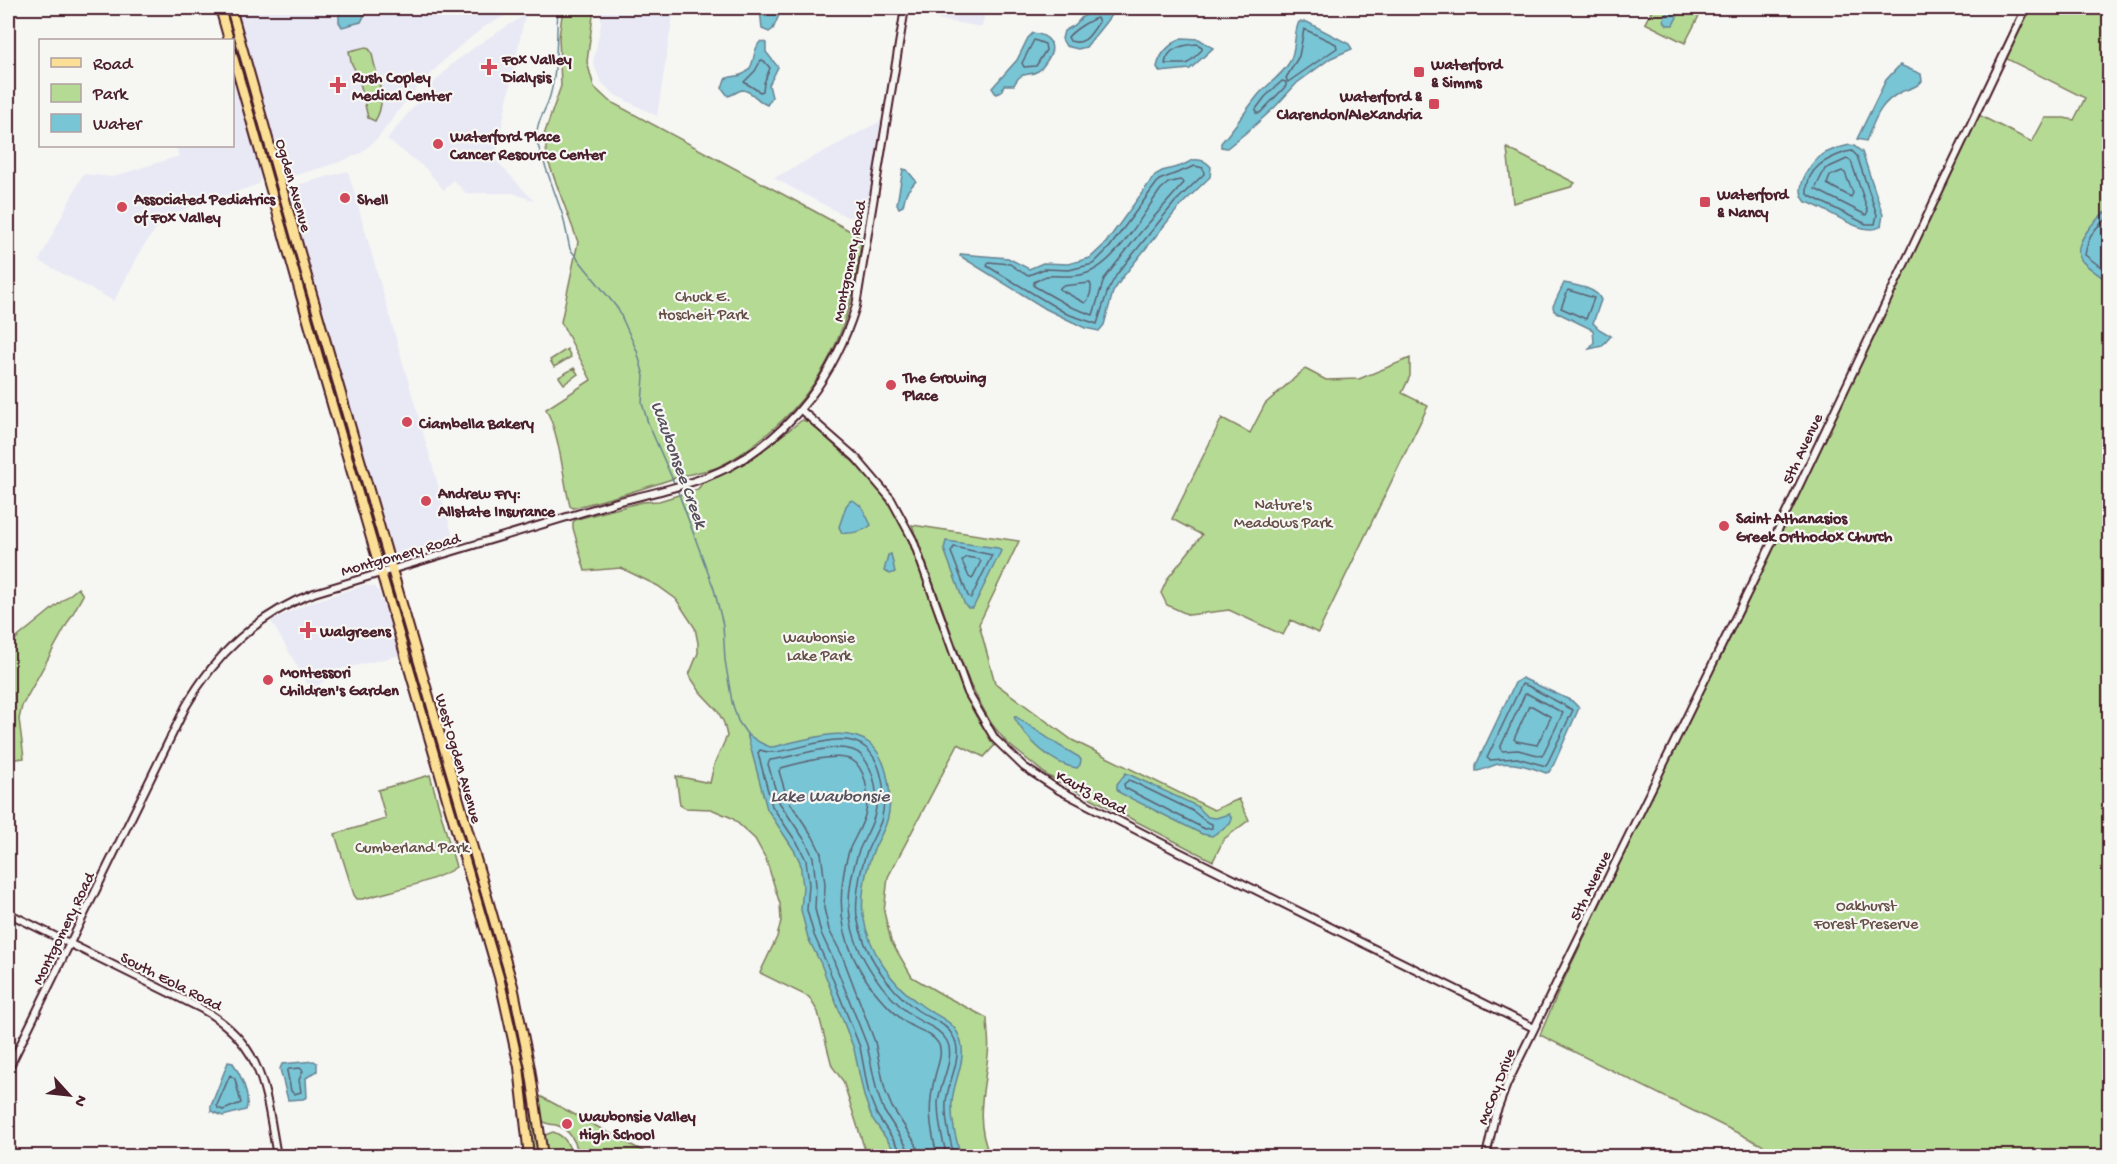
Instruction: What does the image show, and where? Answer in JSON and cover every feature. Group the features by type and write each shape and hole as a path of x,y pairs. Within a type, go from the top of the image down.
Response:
{"main road":[{"path":"220,8 229,39"},
{"name":"Ogden Avenue","path":"231,8 334,370"},
{"name":"Ogden Avenue","path":"234,60 322,370"},
{"path":"322,370 334,370"},
{"name":"West Ogden Avenue","path":"322,370 505,1000 519,1067 529,1156"},
{"name":"West Ogden Avenue","path":"334,370 513,986 529,1060 543,1156"}],"street":[{"name":"Montgomery Road","path":"8,1070 181,715 199,683 218,659 252,627 286,605 314,593 620,501 667,490 729,467 770,438 801,410 831,367 844,342 856,306 905,8"},
{"name":"5th Avenue","path":"1534,1028 1767,554 2026,8"},
{"name":"Kautz Road","path":"801,410 856,458 891,500 907,527 921,560 968,693 995,739 1024,767 1059,790 1169,847 1534,1028"},
{"name":"South Eola Road","path":"8,913 200,1008 217,1018 236,1034 246,1046 261,1076 277,1156"},
{"name":"McCoy Drive","path":"1486,1156 1495,1116 1507,1084 1534,1028"}],"shaded area":[{"name":"Rush Copley Medical Center","path":"235,8 520,8 484,27 449,55 408,98 379,137 361,153 293,176 285,174 276,155"},
{"path":"601,8 674,8 657,116 615,95 602,83 593,62 601,25"},
{"path":"914,8 986,8 982,27 913,15"},
{"path":"525,15 495,159 534,201 513,193 466,193 453,180 444,190 425,168 387,139 452,64"},
{"path":"234,70 262,174 259,184 177,212 156,229 142,248 114,301 39,261 83,174 112,177 179,156 176,147 234,147"},
{"path":"881,121 871,193 862,215 847,217 774,178"},
{"path":"348,171 455,544 407,557 398,556 391,550 388,541 288,198 292,189 297,185"},
{"path":"365,585 375,587 379,592 401,655 341,669 311,690 271,621 309,603"}],"green space":[{"path":"224,8 226,8 262,136 245,85 234,39"},
{"name":"Chuck E. Hoscheit Park","path":"563,8 594,8 587,62 594,87 609,101 852,232 860,238 861,243 852,296 836,344 810,389 774,428 748,449 718,467 573,508 570,506 555,432 546,409 591,380 561,322 578,242 548,161 544,135 561,86 559,37"},
{"path":"1653,8 1703,8 1685,43 1645,23"},
{"name":"Oakhurst Forest Preserve","path":"2029,8 2109,8 2109,1156 1784,1156 1540,1035 1560,988 1736,626 1977,114 2032,142 2045,118 2074,120 2085,98 2005,58"},
{"path":"366,47 372,54 381,92 381,107 375,121 368,118 359,78 351,62 349,51"},
{"path":"1507,148 1575,183 1571,187 1513,203"},
{"path":"287,236 305,283 318,328 300,280"},
{"path":"567,349 571,357 554,367 550,360"},
{"name":"Nature's Meadows Park","path":"1410,358 1410,376 1402,393 1428,406 1318,633 1291,620 1283,635 1229,610 1189,615 1167,605 1161,593 1168,578 1202,535 1172,519 1222,418 1250,433 1265,404 1305,369 1326,380 1359,379"},
{"path":"574,368 578,374 564,384 559,377"},
{"path":"332,376 353,450 350,451 328,377"},
{"name":"Waubonsie Lake Park","path":"802,420 809,422 863,471 898,518 915,555 964,693 995,745 984,757 958,744 888,877 884,912 891,941 912,977 987,1018 989,1050 981,1118 985,1143 990,1156 869,1156 866,1153 843,1081 832,1066 818,1012 809,997 760,973 777,937 781,921 780,904 766,859 755,839 732,818 711,809 685,808 680,805 676,776 710,783 714,765 727,736 724,723 717,710 701,693 689,675 698,653 695,628 676,599 658,586 621,568 585,571 573,528 573,522 577,519 642,502 659,501 698,489 703,482 758,454"},
{"path":"912,525 1019,541 979,624 995,683 1072,740 1214,810 1239,799 1249,820 1224,839 1213,861 1048,776 1007,743 991,723 970,684"},
{"path":"78,588 83,595 22,706 19,719 24,758 8,760 8,645"},
{"path":"418,685 421,685 450,783 448,784"},
{"name":"Cumberland Park","path":"430,775 456,867 425,881 357,899 335,834 386,819 378,790"},
{"path":"500,959 515,1011 528,1075 539,1156 533,1156 522,1061 498,960"},
{"name":"Waubonsie Valley High School","path":"538,1095 652,1156 579,1156 575,1142 569,1133 561,1127 547,1124 542,1120"},
{"path":"553,1132 566,1141 571,1156 546,1156 545,1135"}],"water":[{"path":"339,8 359,8 364,12 364,16 361,22 342,27 339,22"},
{"path":"760,8 782,8 773,29 769,32 762,29"},
{"path":"1099,8 1117,8 1086,47 1078,49 1066,46 1062,39 1064,31 1075,25 1082,17"},
{"path":"1677,8 1687,9 1678,15 1673,25 1667,25 1664,21 1665,15"},
{"path":"1299,22 1307,22 1349,44 1352,49 1331,58 1297,83 1253,127 1227,148 1221,147 1221,143 1259,94 1286,68 1293,53"},
{"path":"1033,33 1047,38 1050,42 1052,49 1048,59 1039,70 1022,75 1014,85 1004,85 1001,92 996,94 992,88 1017,60"},
{"path":"1182,38 1199,39 1213,48 1190,69 1160,72 1157,67 1163,54"},
{"path":"761,41 766,43 766,52 778,67 769,85 772,97 767,105 746,91 742,90 728,96 722,88 725,79 747,71"},
{"path":"1900,65 1921,74 1922,81 1888,101 1875,119 1866,141 1857,139 1886,80"},
{"path":"1850,145 1862,152 1883,215 1881,226 1874,229 1845,221 1806,202 1802,194 1803,180 1815,160 1834,149"},
{"path":"1193,160 1203,161 1211,167 1210,177 1180,206 1122,278 1113,292 1104,325 1099,331 1085,328 1046,309 960,256 961,254 1008,258 1029,269 1043,263 1068,264 1090,258 1105,244 1155,175"},
{"path":"903,169 907,170 916,181 907,192 903,206 899,208 897,204"},
{"path":"2109,210 2109,282 2082,261 2079,248 2086,232"},
{"path":"1564,283 1585,288 1599,296 1601,300 1593,323 1611,336 1602,346 1589,349 1594,342 1593,330 1554,311 1553,306"},
{"path":"853,500 862,507 871,525 858,532 842,533 839,527 846,506"},
{"path":"946,541 998,548 1001,551 973,608 968,608 964,603 944,549"},
{"path":"891,554 895,572 890,574 884,571 888,555"},
{"path":"1522,678 1572,701 1579,708 1553,766 1546,773 1511,764 1498,764 1476,771 1476,765 1515,683"},
{"path":"1015,716 1079,757 1080,765 1077,768 1068,766 1049,756 1032,742"},
{"name":"Lake Waubonsie","path":"747,734 771,747 819,736 850,735 869,743 881,759 888,780 890,804 886,824 867,870 863,893 863,915 876,954 891,977 910,997 948,1022 959,1036 962,1053 952,1110 954,1130 961,1156 898,1156 872,1118 864,1096 854,1049 821,964 808,938 801,910 803,886 800,862 767,809"},
{"path":"1126,773 1197,806 1208,817 1216,818 1229,814 1232,819 1230,824 1212,836 1202,834 1120,793 1117,784"},
{"path":"314,1061 317,1063 317,1071 306,1078 307,1097 288,1100 280,1069 282,1064"},
{"path":"228,1062 233,1063 242,1080 247,1104 246,1110 223,1116 211,1111 211,1106"}],"waterway":[{"name":"Waubonsee Creek","path":"558,8 553,85 537,128 536,140 563,216 570,249 618,309 637,351 644,376 642,403 648,423 675,485"},
{"name":"Waubonsee Creek","path":"677,489 714,589 723,625 725,660 732,702 738,721 747,734"},
{"path":"2105,549 2110,550"}],"place":[{"name":"Fox Valley Dialysis","path":"489,67"},
{"name":"Waterford & Simms","path":"1419,72"},
{"name":"Rush Copley Medical Center","path":"338,85"},
{"name":"Waterford & Clarendon/Alexandria","path":"1434,104"},
{"name":"Waterford Place Cancer Resource Center","path":"438,144"},
{"name":"Shell","path":"345,198"},
{"name":"Waterford & Nancy","path":"1705,202"},
{"name":"Associated Pediatrics of Fox Valley","path":"122,207"},
{"name":"The Growing Place","path":"891,385"},
{"name":"Ciambella Bakery","path":"407,422"},
{"name":"Andrew Fry: Allstate Insurance","path":"426,501"},
{"name":"Saint Athanasios Greek Orthodox Church","path":"1724,526"},
{"name":"Walgreens","path":"308,630"},
{"name":"Montessori Children's Garden","path":"268,680"},
{"name":"Waubonsie Valley High School","path":"567,1124"}]}
